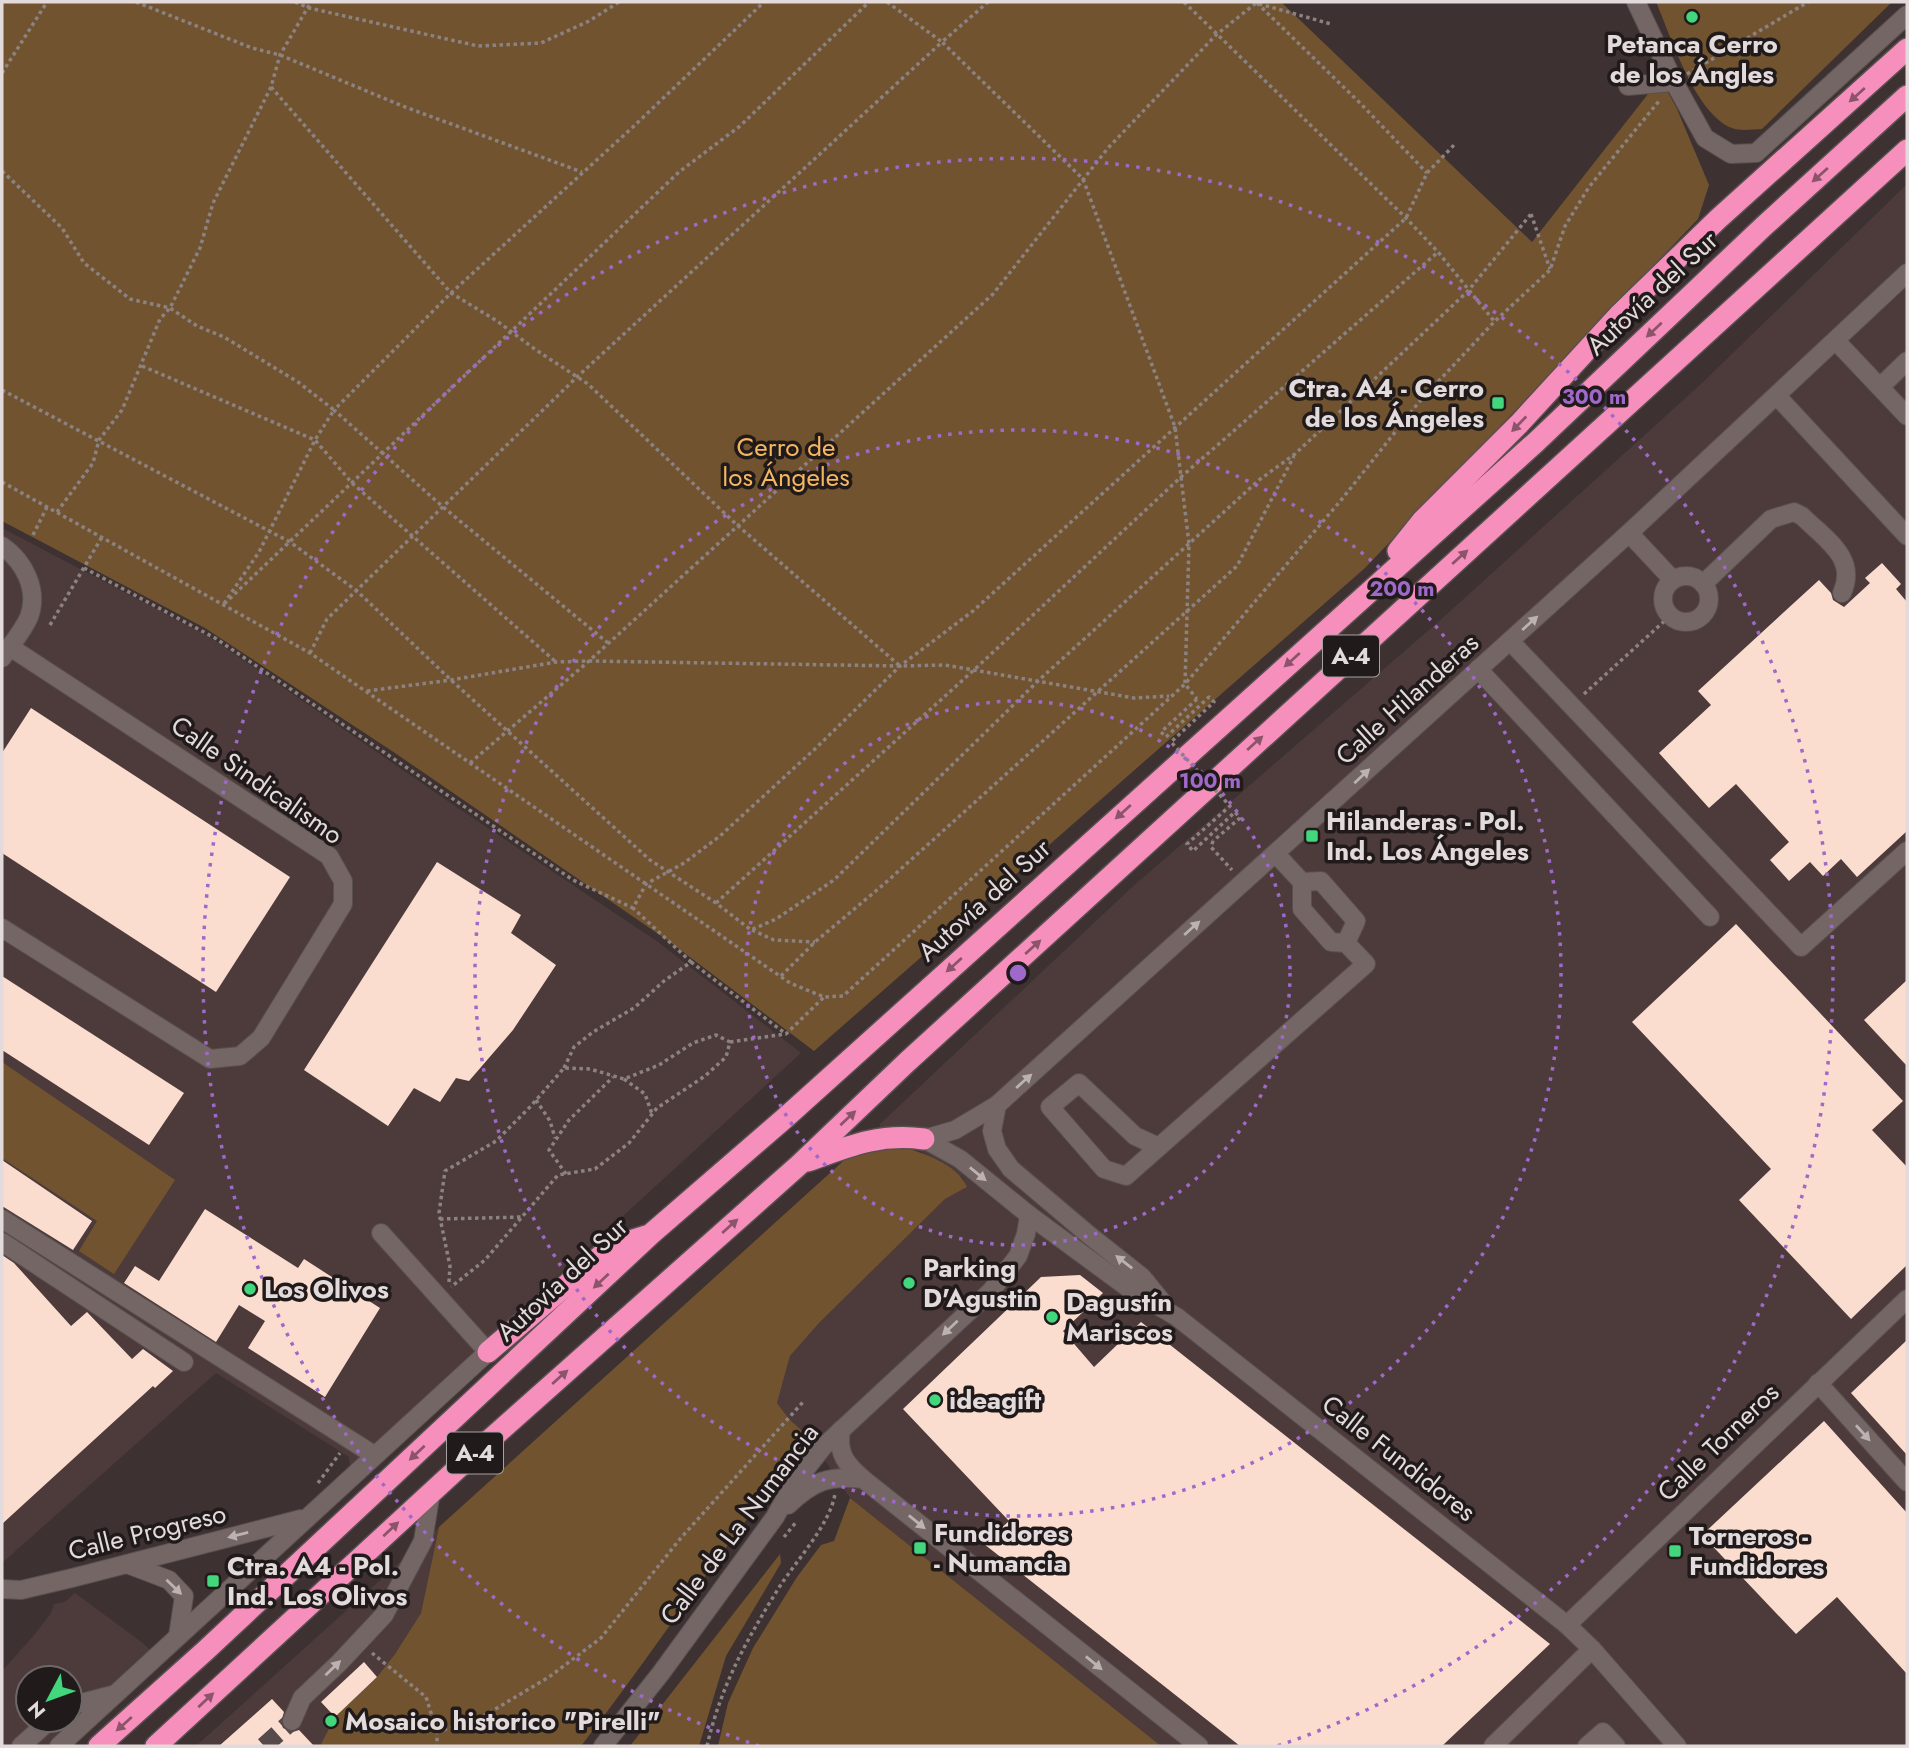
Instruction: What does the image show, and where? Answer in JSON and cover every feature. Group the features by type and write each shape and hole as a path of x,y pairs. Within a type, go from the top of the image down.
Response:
{"highway":[{"path":"1361,598 1422,521 1519,424 1619,315 1718,219 1907,49"},
{"name":"Autovía del Sur","path":"99,1746 651,1234 785,1118 1536,442 1907,96"},
{"name":"A-4","path":"156,1746 431,1492 799,1165 938,1034 1907,150"},
{"path":"799,1165 867,1140 901,1136 924,1139"},
{"path":"488,1352 611,1247 651,1234"}],"street":[{"path":"1636,2 1674,82 1705,138 1731,154 1756,153 1907,16"},
{"path":"1629,86 1674,82"},
{"name":"Calle Hilanderas","path":"924,1139 955,1130 997,1105 1629,533 1907,273"},
{"path":"1836,341 1907,416"},
{"path":"1880,387 1907,361"},
{"path":"1777,396 1907,536"},
{"path":"1703,584 1771,519 1794,512 1802,516 1844,559 1848,580 1842,593"},
{"path":"1629,533 1673,580"},
{"path":"2,546 23,565 32,592 29,617 6,653"},
{"path":"1692,577 1703,584 1707,590 1708,606 1699,618 1685,622 1670,616 1663,597 1673,580 1692,577"},
{"path":"1510,641 1801,947 1907,851"},
{"name":"Calle Sindicalismo","path":"2,928 210,1059 240,1056 261,1038 343,904 343,881 329,856 6,653"},
{"path":"1478,669 1710,917"},
{"path":"1159,1147 1135,1136 1079,1083 1050,1107 1104,1169 1126,1176 1159,1147 1366,964 1346,943 1331,942 1301,909 1302,882 1276,854"},
{"path":"1302,882 1321,881 1356,921 1346,943"},
{"name":"Calle Fundidores","path":"997,1105 992,1131 997,1149 1012,1169 1142,1277 1170,1312"},
{"name":"Calle Fundidores","path":"924,1139 960,1159 1029,1215 1130,1290 1170,1312 1567,1625 1592,1649 1677,1746"},
{"path":"1029,1215 1044,1202 1051,1201"},
{"name":"Calle de La Numancia","path":"603,1746 661,1673 775,1517 793,1485 823,1447 990,1290 1018,1256 1029,1215"},
{"path":"2,1219 374,1455"},
{"path":"59,1746 304,1518 488,1352 381,1233"},
{"path":"2,1241 184,1362"},
{"name":"Calle Torneros","path":"1567,1625 1907,1299"},
{"path":"1818,1384 1907,1482"},
{"path":"841,1430 839,1444 842,1457 863,1479 1199,1746"},
{"path":"775,1517 802,1492 819,1481 838,1478 863,1479"},
{"path":"292,1721 302,1698 384,1615 423,1541 431,1492"},
{"name":"Calle Progreso","path":"2,1590 20,1590 304,1518"},
{"path":"127,1564 169,1580 184,1596 178,1636"},
{"path":"1493,1746 1592,1649"},
{"path":"84,1702 115,1694"},
{"path":"1587,1746 1603,1732 1616,1746"},
{"path":"21,1746 34,1734"}],"path":[{"path":"2,74 47,2"},
{"path":"136,2 252,48 280,55 405,107 584,172"},
{"path":"295,2 309,8 478,46 541,43 589,21 619,2"},
{"path":"57,512 93,463 99,440 122,410 160,319 170,309 200,248 213,203 271,87 280,55 311,2"},
{"path":"223,605 259,552 315,440 334,410 451,293 764,2"},
{"path":"223,605 679,172 740,127 869,2"},
{"path":"887,2 942,42 1083,179 1175,427 1189,544 1185,684 1197,699 1161,732 1166,737 1209,696 1214,702 1171,742 1230,806 1186,844 1194,850 1235,812 1240,818 1213,841 1211,846 1242,882"},
{"path":"310,653 327,619 577,377 988,2"},
{"path":"1184,2 1438,251 1494,322"},
{"path":"470,763 589,661 993,293 1108,148 1216,34 1256,2"},
{"path":"1256,2 1331,24"},
{"path":"1256,2 1360,103 1427,173"},
{"path":"2,482 310,653 790,983 824,997 843,996 1185,684 1342,499 1419,402 1494,322 1550,270 1565,226 1589,187 1674,82 1808,2"},
{"path":"271,87 451,293 588,384 737,525 900,666"},
{"path":"633,908 646,884 720,836 900,666 973,611 1406,218 1427,173 1456,143"},
{"path":"2,172 62,228 84,263 130,299 170,309 197,326 224,337 298,382 334,410 443,507 608,643"},
{"path":"751,930 776,919 834,880 1039,680 1259,480 1295,454 1468,291 1531,214 1550,270"},
{"path":"716,903 975,669 1181,477 1438,251"},
{"path":"141,366 315,440 352,483 556,662"},
{"path":"2,390 290,542 357,591 650,860 716,903 751,930 774,940 815,942"},
{"path":"780,976 815,942 883,886 1100,692 1237,566 1295,454"},
{"path":"33,535 47,507"},
{"path":"50,625 102,537"},
{"path":"84,568 215,638 573,880 633,908 691,962 786,1034"},
{"path":"1572,705 1670,616"},
{"path":"366,691 556,662 589,661 945,665 1133,698 1171,696"},
{"path":"691,962 664,981 634,1008 593,1032 574,1047 564,1068 496,1141 446,1171 440,1219 450,1266 448,1289 485,1260 558,1175 595,1169 629,1143 657,1108 705,1076 726,1057 730,1042"},
{"path":"624,1079 659,1065 693,1043 716,1035 730,1042 786,1034 824,997"},
{"path":"564,1068 590,1069 624,1079 645,1094 652,1114"},
{"path":"566,1174 548,1150 569,1120 614,1076"},
{"path":"536,1100 550,1121 555,1139"},
{"path":"440,1219 522,1217"},
{"path":"437,1732 482,1717 549,1677 601,1638 680,1539 803,1402"},
{"path":"313,1490 350,1440"},
{"path":"707,1746 713,1721 736,1660 780,1586 824,1521 834,1499 838,1478"},
{"path":"359,1642 426,1697 437,1732 437,1746"}],"shaded area":[{"path":"1907,184 1907,1746 1161,1746 850,1498 810,1438 789,1419 777,1403 790,1356 819,1323 945,1199 967,1187 963,1178 920,1151 877,1144 880,1124 1131,888 1437,623 1701,384"},
{"path":"2,528 210,637 658,942 801,1053 350,1466 349,1457 216,1373 2,1563"},
{"path":"439,1527 421,1613 377,1677 335,1717 320,1746 196,1746"},
{"path":"75,1593 153,1653 84,1716 84,1664 14,1664 14,1734 64,1734 51,1746 2,1746 2,1671 35,1634 51,1613 54,1604 65,1602"}],"green space":[{"name":"Cerro de los Ángeles","path":"2,2 1281,2 1532,242 1648,94 1664,85 1709,185 1698,219 1365,568 814,1051 670,942 395,753 205,628 2,521"},
{"path":"1656,2 1892,2 1762,129 1745,130 1735,129 1721,122 1708,109 1686,74"},
{"path":"2,1062 175,1180 114,1274 79,1251 97,1221 2,1158"},
{"path":"899,1146 947,1166 956,1172 967,1187 945,1199 819,1323 790,1356 777,1403 789,1419 810,1438 581,1746 320,1746 335,1717 377,1677 421,1613 439,1527 851,1154"},
{"path":"850,1498 1161,1746 718,1746 728,1703 753,1648 797,1577 821,1545 834,1541"},
{"path":"780,1554 781,1563 726,1656 699,1746 630,1746"}],"building":[{"path":"1882,563 1901,584 1896,589 1907,602 1907,831 1857,877 1841,859 1823,876 1810,862 1789,881 1770,860 1789,842 1736,784 1709,808 1659,753 1711,705 1698,691 1819,580 1831,593 1833,600 1844,607 1870,583 1865,578"},
{"path":"31,708 290,877 216,992 2,853 2,753"},
{"path":"437,862 521,915 511,933 556,965 513,1030 469,1081 456,1078 440,1102 414,1088 388,1126 304,1070"},
{"path":"1736,924 1903,1101 1872,1130 1907,1167 1907,1265 1851,1319 1739,1200 1771,1169 1632,1022"},
{"path":"2,976 184,1093 149,1145 2,1050"},
{"path":"1907,980 1907,1066 1864,1020"},
{"path":"2,1160 92,1221 73,1250 2,1206"},
{"path":"205,1209 298,1268 304,1259 380,1308 325,1397 248,1348 265,1321 239,1305 216,1342 124,1283 135,1266 159,1281"},
{"path":"2,1255 14,1263 71,1326 87,1312 132,1359 143,1349 173,1371 155,1388 153,1386 2,1524"},
{"path":"1080,1275 1103,1293 1063,1331 1094,1367 1141,1322 1550,1644 1442,1746 1240,1746 984,1544 1009,1521 903,1409 1041,1277"},
{"path":"1907,1340 1907,1455 1851,1393"},
{"path":"1824,1421 1907,1513 1907,1674 1837,1597 1796,1634 1702,1535"},
{"path":"364,1662 377,1677 335,1717 321,1702"},
{"path":"272,1699 284,1712 281,1722 283,1728 293,1732 299,1730 314,1746 219,1746"}],"tunnel":[{"path":"264,1746 292,1721"}],"place":[{"name":"Petanca Cerro de los Ángles","path":"1692,17"},
{"name":"Ctra. A4 - Cerro de los Ángeles","path":"1498,403"},
{"name":"Hilanderas - Pol. Ind. Los Ángeles","path":"1312,836"},
{"name":"Parking D'Agustin","path":"909,1283"},
{"name":"Los Olivos","path":"250,1289"},
{"name":"Dagustín Mariscos","path":"1052,1317"},
{"name":"ideagift","path":"935,1400"},
{"name":"Fundidores - Numancia","path":"920,1548"},
{"name":"Torneros - Fundidores","path":"1675,1551"},
{"name":"Ctra. A4 - Pol. Ind. Los Olivos","path":"213,1581"},
{"name":"Mosaico historico \"Pirelli\"","path":"331,1721"}]}
